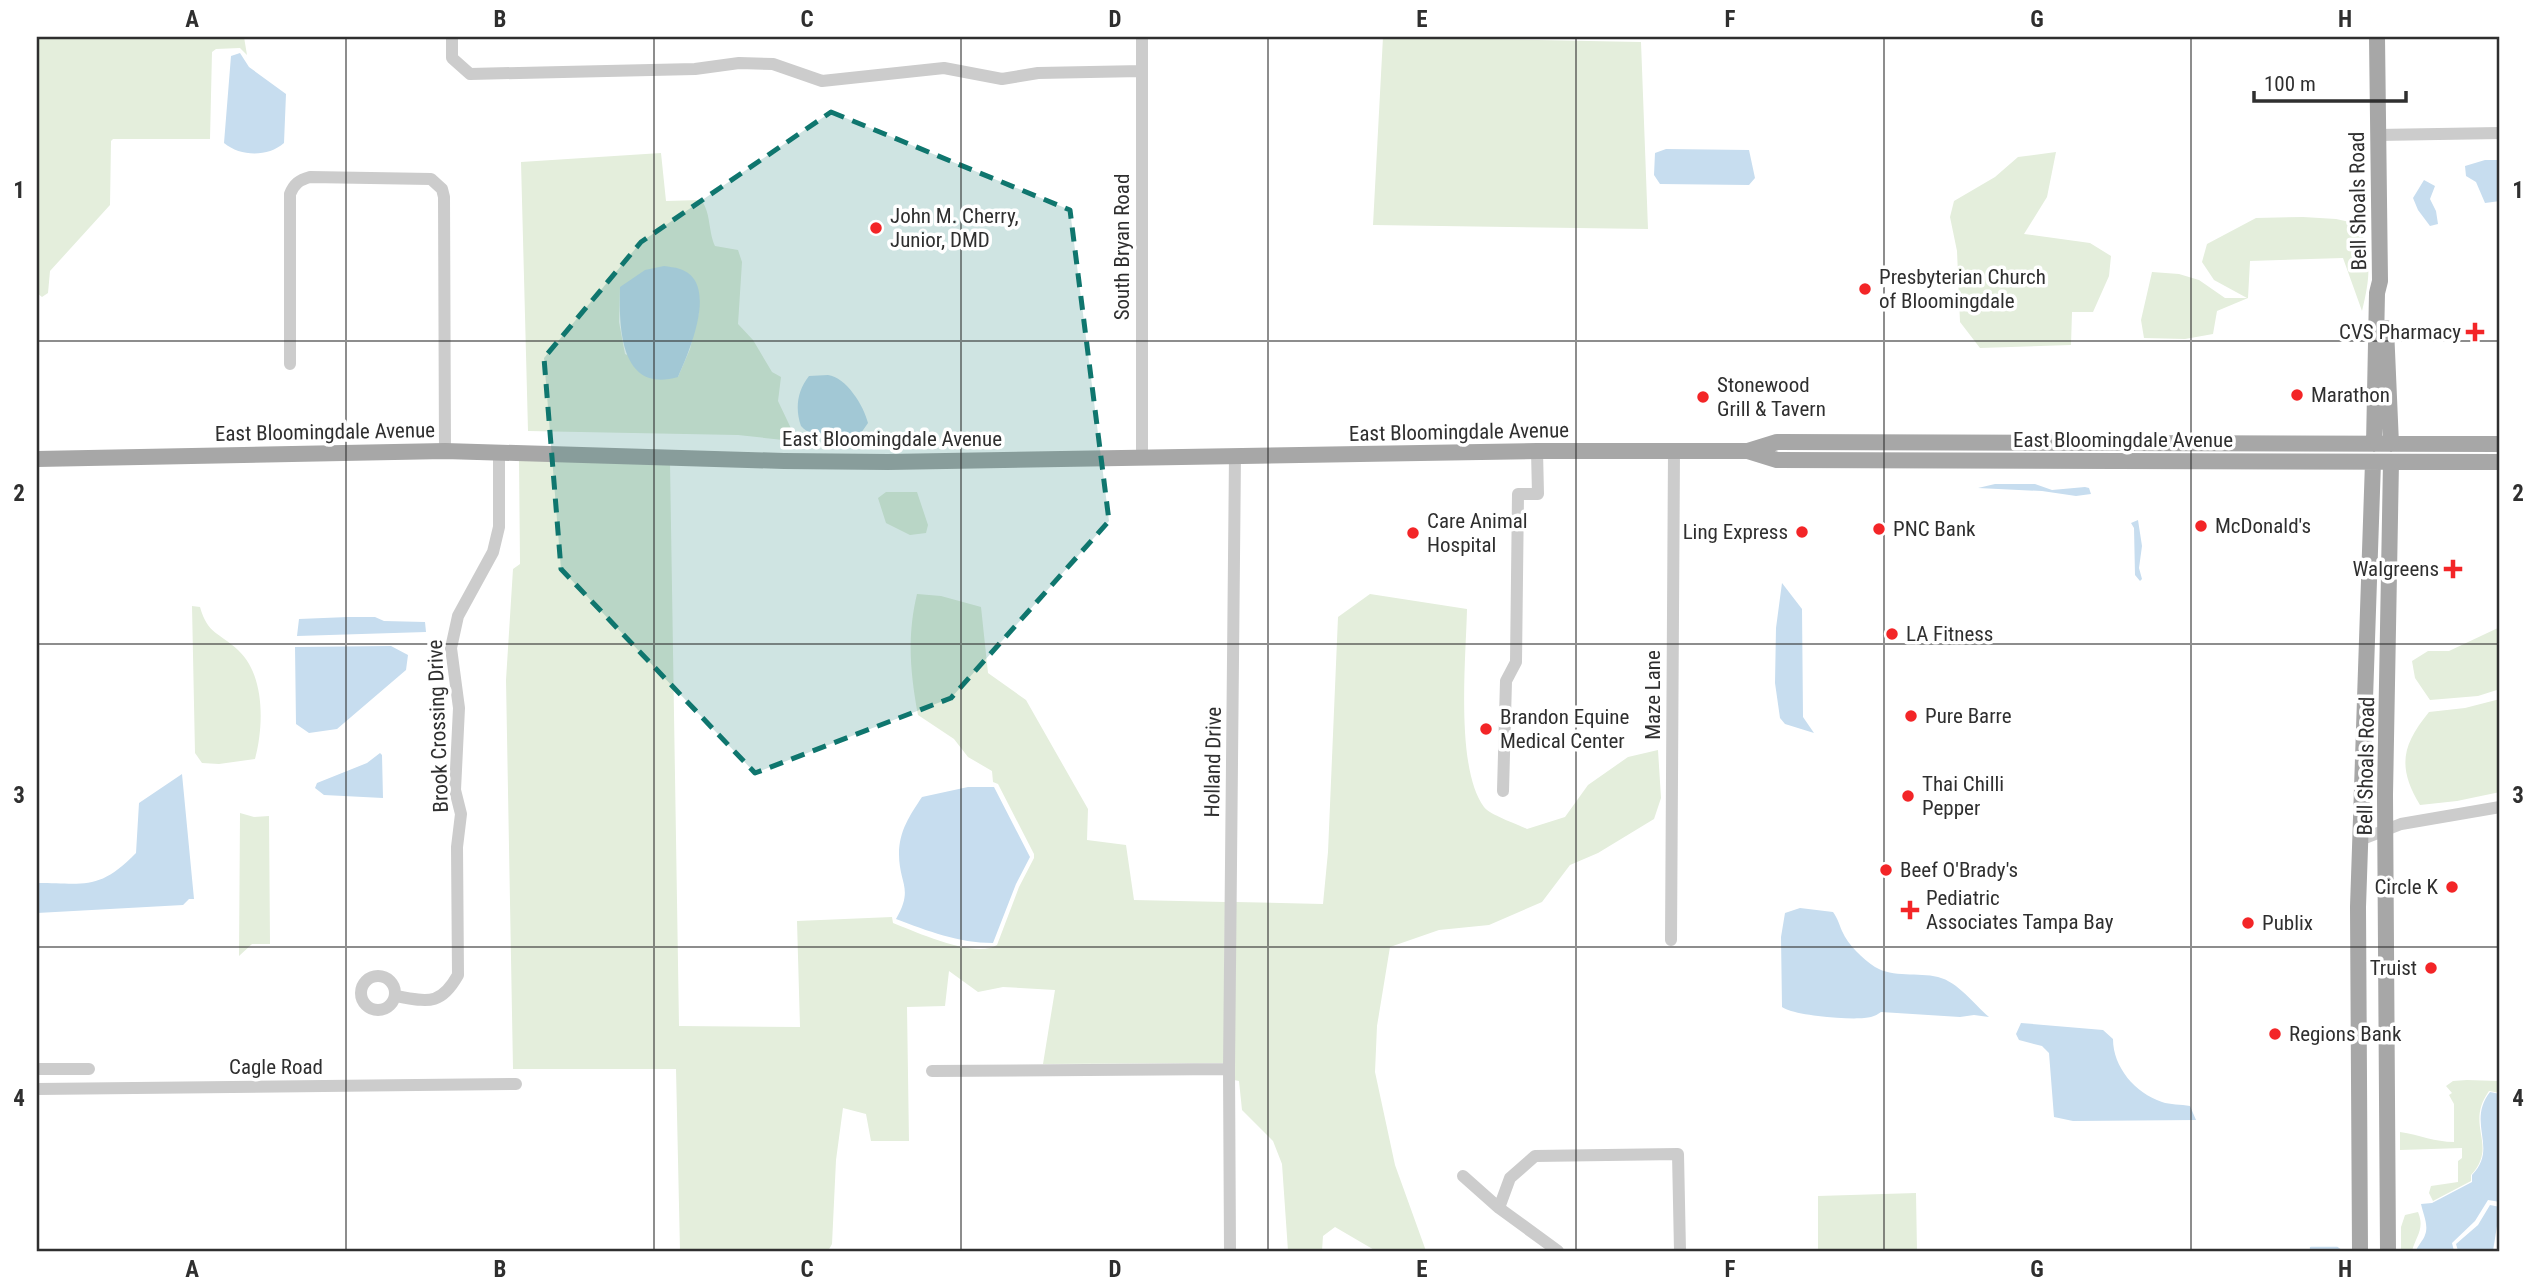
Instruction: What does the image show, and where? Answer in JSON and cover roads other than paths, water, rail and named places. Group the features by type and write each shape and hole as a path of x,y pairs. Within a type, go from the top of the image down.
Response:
{"main road":[{"name":"Bell Shoals Road","path":"2377,37 2380,281 2385,291 2383,444"},
{"name":"East Bloomingdale Avenue","path":"37,458 445,451 797,461 1537,451 1748,451 1777,442 2500,444"},
{"name":"East Bloomingdale Avenue","path":"1748,451 1777,460 2500,462"},
{"name":"Bell Shoals Road","path":"2360,1251 2360,839 2374,462"},
{"name":"Bell Shoals Road","path":"2388,1251 2386,831 2391,462"}],"street":[{"path":"452,37 452,58 470,74 695,69 739,63 773,64 822,81 944,68 1002,79 1038,73 1142,71"},
{"name":"South Bryan Road","path":"1142,37 1142,457"},
{"path":"2377,135 2500,132"},
{"path":"290,364 292,188 297,182 310,177 431,178 442,189 444,197 445,451"},
{"name":"Bell Shoals Road","path":"2374,462 2383,444"},
{"name":"Bell Shoals Road","path":"2383,444 2391,462"},
{"path":"1503,791 1506,681 1516,662 1518,494 1538,494 1537,451"},
{"name":"Maze Lane","path":"1671,940 1674,451"},
{"name":"Brook Crossing Drive","path":"395,996 433,1001 449,991 458,975 457,847 461,814 455,790 459,708 451,648 458,616 493,552 499,527 499,453"},
{"name":"Holland Drive","path":"1230,1251 1229,1069 1236,456"},
{"path":"2360,839 2401,824 2500,807"},
{"path":"37,1069 89,1069"},
{"path":"932,1071 1229,1069"},
{"name":"Cagle Road","path":"37,1089 516,1084"},
{"path":"1499,1208 1510,1178 1535,1156 1678,1154 1680,1251"},
{"path":"1463,1176 1499,1208 1558,1251"}],"water":[{"path":"240,53 249,67 286,94 284,143 270,151 246,153 224,143 231,56"},
{"path":"1666,149 1749,150 1755,178 1749,185 1660,184 1654,175 1655,153"},
{"path":"2485,160 2500,160 2500,201 2485,203 2476,182 2466,176 2465,166"},
{"path":"2424,180 2435,186 2430,199 2438,224 2430,226 2413,198"},
{"path":"664,266 680,269 692,276 698,288 700,302 694,335 678,377 659,380 644,375 633,366 626,353 620,319 620,287 645,270"},
{"path":"828,375 848,387 863,409 868,423 861,433 846,437 829,437 813,434 801,426 798,400 805,382 809,376"},
{"path":"1995,484 2035,484 2052,490 2085,487 2089,488 2091,494 2076,496 2042,491 1978,488"},
{"path":"2138,520 2142,546 2140,581 2135,575 2134,528 2131,523"},
{"path":"1782,583 1802,609 1803,717 1814,733 1785,724 1780,718 1775,683 1776,628"},
{"path":"348,617 425,622 426,632 297,636 299,619"},
{"path":"391,646 408,655 406,670 337,729 309,733 296,724 295,647"},
{"path":"380,753 383,798 324,795 315,788 317,783 367,763"},
{"path":"182,774 194,899 189,899 183,905 37,913 37,883 80,884 101,879 112,874 136,853 139,803"},
{"path":"968,787 994,787 1030,857 1016,884 993,943 955,939 896,919 905,893 899,846 909,817 922,797"},
{"path":"1800,908 1833,912 1848,941 1875,967 1890,973 1945,980 1959,988 1989,1017 1881,1012 1872,1017 1840,1018 1799,1013 1782,1007 1781,937 1785,913"},
{"path":"2021,1023 2103,1030 2113,1039 2117,1059 2127,1078 2152,1098 2168,1104 2190,1106 2196,1120 2073,1121 2054,1117 2049,1053 2042,1046 2019,1040 2016,1034"},
{"path":"2490,1092 2500,1094 2500,1202 2488,1200 2475,1221 2452,1243 2454,1251 2416,1251 2426,1231 2421,1204 2432,1203 2472,1182 2472,1175 2480,1165 2483,1155 2481,1114 2483,1103"},
{"path":"2490,1205 2500,1207 2493,1251 2458,1251 2456,1244 2478,1225"}],"waterway":[{"path":"2311,1248 2337,1248 2341,1251"}],"place":[{"name":"John M. Cherry, Junior, DMD","path":"876,228"},
{"name":"Presbyterian Church of Bloomingdale","path":"1865,289"},
{"name":"CVS Pharmacy","path":"2475,332"},
{"name":"Marathon","path":"2297,395"},
{"name":"Stonewood Grill & Tavern","path":"1703,397"},
{"name":"McDonald's","path":"2201,526"},
{"name":"PNC Bank","path":"1879,529"},
{"name":"Ling Express","path":"1802,532"},
{"name":"Care Animal Hospital","path":"1413,533"},
{"name":"Walgreens","path":"2453,569"},
{"name":"LA Fitness","path":"1892,634"},
{"name":"Pure Barre","path":"1911,716"},
{"name":"Brandon Equine Medical Center","path":"1486,729"},
{"name":"Thai Chilli Pepper","path":"1908,796"},
{"name":"Beef O'Brady's","path":"1886,870"},
{"name":"Circle K","path":"2452,887"},
{"name":"Pediatric Associates Tampa Bay","path":"1910,910"},
{"name":"Publix","path":"2248,923"},
{"name":"Truist","path":"2431,968"},
{"name":"Regions Bank","path":"2275,1034"}]}
